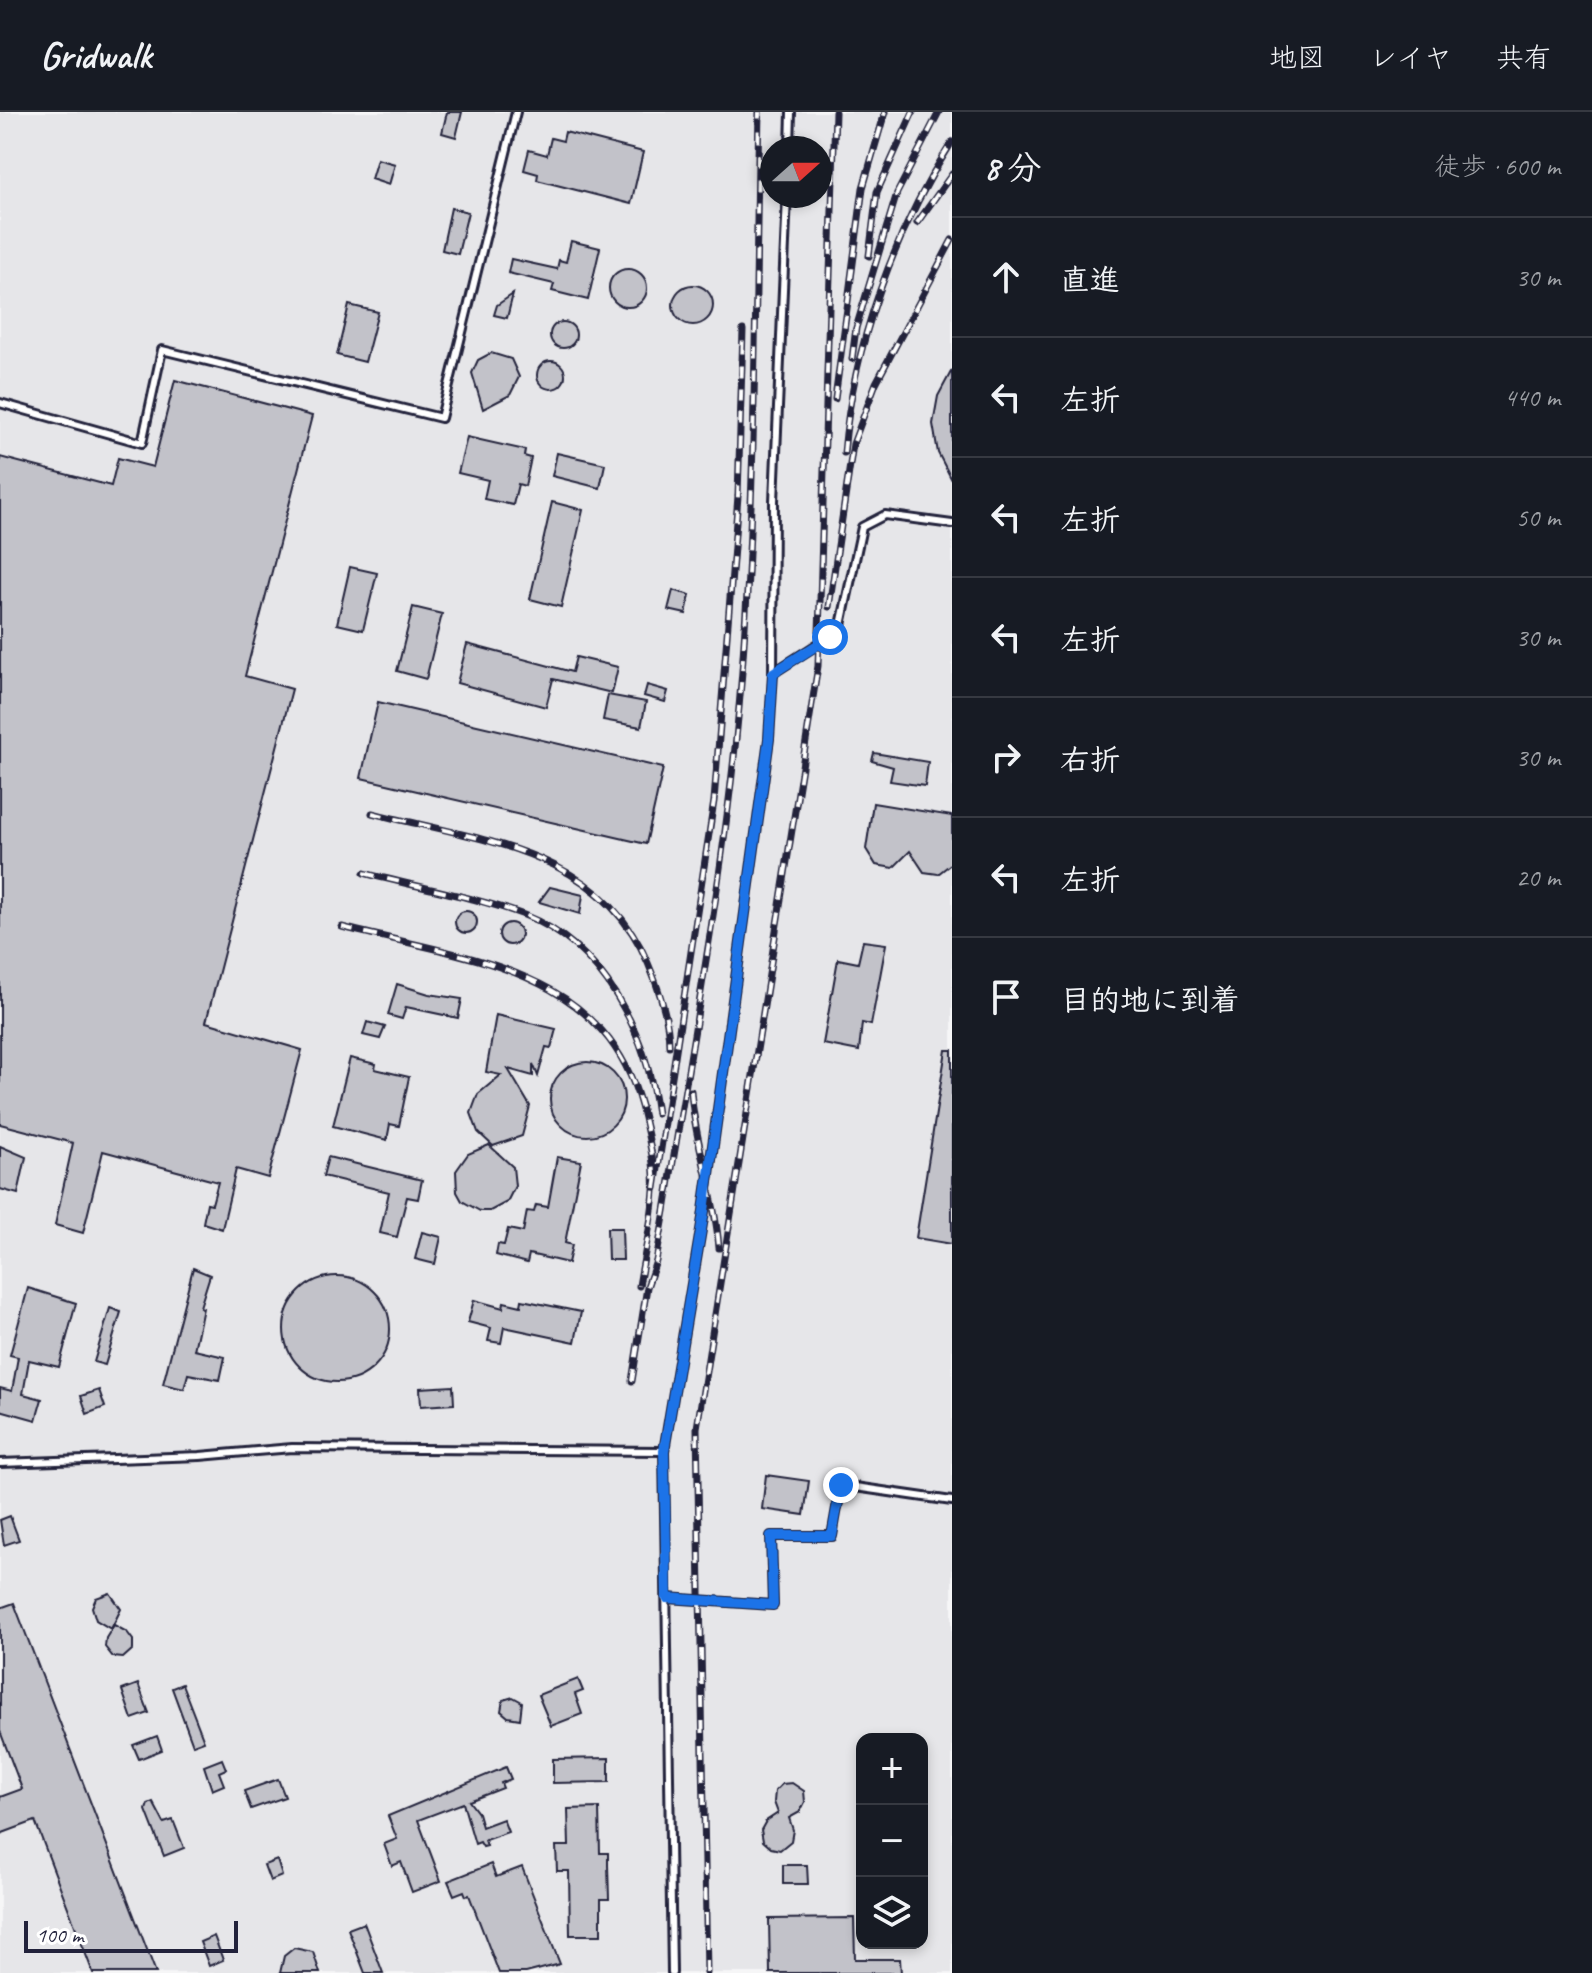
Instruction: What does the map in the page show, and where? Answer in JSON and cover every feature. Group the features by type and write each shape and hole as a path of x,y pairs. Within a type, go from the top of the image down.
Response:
{"lane":[{"path":"0,403 142,443 162,350 441,418 516,112"},
{"path":"790,136 791,112"},
{"path":"672,1973 664,1451 706,1195 769,739 773,673 774,501 786,208"},
{"path":"773,673 840,630 862,527 885,515 952,524"},
{"path":"0,1463 200,1456 292,1448 664,1451"},
{"path":"667,1598 773,1605 771,1536 832,1536 841,1485 952,1501"}],"shaded area":[{"path":"0,112 952,112 952,1973 0,1973"}],"building":[{"path":"447,112 462,112 456,137 442,133"},
{"path":"565,132 643,152 631,204 537,180 538,174 524,170 529,150 547,155 551,138 563,141"},
{"path":"377,159 395,164 389,185 371,179"},
{"path":"451,208 468,212 458,254 442,250"},
{"path":"571,241 600,248 588,300 552,291 554,284 508,273 511,259 557,269 559,260 566,262"},
{"path":"628,269 642,274 647,288 642,302 628,307 614,302 609,288 614,274"},
{"path":"693,285 707,291 713,305 707,319 693,325 679,319 673,305 679,291"},
{"path":"513,294 507,318 494,315 497,305"},
{"path":"349,305 378,312 365,362 337,355"},
{"path":"563,322 572,326 576,335 572,344 563,348 554,344 550,335 554,326"},
{"path":"491,353 511,359 519,377 510,395 483,409 472,373 478,360"},
{"path":"551,361 561,365 565,375 561,385 551,389 541,385 537,375 541,365"},
{"path":"952,370 952,480 938,453 933,424 938,396"},
{"path":"175,380 312,416 245,676 292,689 206,1022 302,1050 268,1178 236,1169 222,1229 203,1223 207,1203 212,1204 218,1182 103,1151 83,1233 55,1225 73,1143 0,1124 0,457 111,486 118,458 153,467"},
{"path":"467,437 525,450 524,456 531,458 525,486 518,484 513,505 484,499 488,480 458,473"},
{"path":"557,453 605,464 600,488 552,476"},
{"path":"552,502 583,510 561,607 530,599"},
{"path":"350,567 377,573 363,630 337,624"},
{"path":"673,590 690,595 686,614 668,610"},
{"path":"413,607 442,614 426,679 397,671"},
{"path":"467,644 572,672 576,657 618,667 612,693 553,679 546,707 457,683"},
{"path":"647,685 668,691 665,702 644,696"},
{"path":"608,695 646,702 641,727 603,720"},
{"path":"378,702 663,768 646,844 361,778"},
{"path":"874,753 928,762 925,786 890,781 893,767 872,761"},
{"path":"873,803 952,816 952,863 938,874 924,872 910,851 893,868 876,865 866,849"},
{"path":"550,887 583,895 580,914 539,902"},
{"path":"466,911 474,914 477,922 474,930 466,933 458,930 455,922 458,914"},
{"path":"510,923 518,926 521,934 518,942 510,945 502,942 499,934 502,926"},
{"path":"863,941 886,944 871,1025 862,1023 859,1051 823,1044 838,959 858,963"},
{"path":"397,984 429,994 462,999 458,1018 406,1007 402,1019 388,1015"},
{"path":"496,1015 556,1029 551,1048 546,1047 538,1076 533,1064 533,1076 508,1069 530,1106 522,1136 493,1146 478,1132 471,1113 478,1094 501,1075 486,1072"},
{"path":"367,1022 385,1027 380,1039 363,1035"},
{"path":"946,1050 952,1050 952,1244 916,1238"},
{"path":"350,1058 376,1064 375,1069 409,1077 399,1126 390,1124 387,1140 333,1126"},
{"path":"587,1062 601,1065 613,1073 621,1085 624,1099 621,1113 613,1125 601,1133 587,1136 573,1133 561,1125 553,1113 550,1099 553,1085 561,1073 573,1065"},
{"path":"489,1145 513,1167 515,1186 507,1202 490,1211 480,1211 462,1201 457,1192 456,1171 468,1154"},
{"path":"0,1146 26,1157 18,1194 0,1189"},
{"path":"328,1157 422,1180 418,1199 407,1197 397,1237 380,1233 389,1192 323,1176"},
{"path":"557,1157 581,1161 565,1243 572,1245 568,1263 529,1254 527,1263 496,1255 498,1244 504,1245 508,1229 523,1232 527,1211 534,1212 536,1205 548,1207"},
{"path":"607,1228 622,1228 623,1260 608,1260"},
{"path":"422,1232 441,1237 435,1264 415,1259"},
{"path":"193,1268 210,1275 200,1307 203,1308 194,1350 225,1357 220,1380 188,1374 184,1389 163,1384"},
{"path":"337,1276 357,1280 375,1291 386,1309 390,1329 386,1349 375,1367 357,1378 337,1382 317,1378 299,1367 288,1349 284,1329 288,1309 299,1291 317,1280"},
{"path":"28,1288 76,1303 59,1367 29,1360 23,1394 42,1399 36,1420 0,1410 0,1388 12,1391 18,1357 10,1355"},
{"path":"474,1300 503,1308 504,1302 521,1306 522,1300 581,1312 575,1342 504,1327 501,1343 488,1341 491,1328 468,1322"},
{"path":"110,1308 121,1312 105,1365 94,1362"},
{"path":"453,1386 454,1404 421,1406 420,1388"},
{"path":"99,1390 105,1407 87,1414 81,1396"},
{"path":"766,1475 809,1481 804,1515 762,1509"},
{"path":"10,1516 19,1540 4,1545 0,1520"},
{"path":"110,1593 121,1609 111,1629 96,1620 92,1607 96,1598"},
{"path":"14,1603 156,1973 93,1973 35,1821 0,1834 0,1797 22,1789 0,1731 0,1608"},
{"path":"114,1625 127,1632 133,1640 133,1649 123,1658 113,1657 105,1647 106,1638"},
{"path":"578,1679 583,1691 575,1694 582,1714 551,1726 538,1695"},
{"path":"138,1684 149,1713 132,1719 122,1690"},
{"path":"182,1684 204,1741 193,1745 172,1688"},
{"path":"513,1697 522,1702 520,1719 508,1717 501,1711 503,1700"},
{"path":"157,1736 162,1750 139,1759 133,1745"},
{"path":"609,1758 609,1782 553,1783 553,1759"},
{"path":"222,1759 226,1769 219,1772 224,1785 212,1790 204,1766"},
{"path":"506,1767 511,1779 501,1783 503,1788 469,1801 478,1813 482,1827 503,1819 508,1832 485,1840 487,1846 483,1847 480,1842 475,1844 463,1803 418,1820 441,1881 412,1892 401,1862 392,1866 384,1844 397,1839 388,1816"},
{"path":"278,1779 285,1797 251,1809 244,1791"},
{"path":"792,1783 804,1791 805,1802 800,1812 789,1818 793,1830 791,1841 780,1850 771,1848 763,1841 761,1830 766,1821 778,1813 774,1802 775,1791 782,1784"},
{"path":"153,1802 164,1823 173,1820 184,1848 164,1856 146,1810 148,1804"},
{"path":"599,1808 600,1853 608,1853 609,1899 601,1899 601,1935 570,1935 569,1871 557,1871 556,1846 569,1846 568,1809"},
{"path":"277,1860 282,1876 270,1881 264,1865"},
{"path":"491,1864 496,1877 522,1867 560,1964 526,1973 499,1973 469,1895 466,1896 464,1891 454,1895 448,1881"},
{"path":"783,1865 807,1865 808,1884 783,1884"},
{"path":"854,1918 855,1959 900,1959 901,1973 770,1973 769,1919"},
{"path":"364,1923 383,1973 365,1973 348,1929"},
{"path":"214,1936 223,1960 209,1966 200,1942"},
{"path":"294,1948 313,1952 320,1973 280,1973 284,1956"}],"railway":[{"path":"632,1381 647,1287 656,1261 665,1211 731,785 744,643 751,510 759,112"},
{"path":"707,1973 697,1428 818,666 835,112"},
{"path":"835,399 863,188 885,112"},
{"path":"869,256 877,192 913,112"},
{"path":"852,359 856,328 897,193 939,112"},
{"path":"844,453 857,372 880,291 912,214 952,142"},
{"path":"917,223 952,174"},
{"path":"829,607 853,444 876,383 952,240"},
{"path":"655,1188 714,801 738,496 743,330"},
{"path":"372,813 493,842 532,855 568,873 600,895 627,925 648,963 663,1004 669,1046"},
{"path":"364,873 505,908 552,929 577,948 599,970 632,1024 652,1084 657,1114"},
{"path":"342,927 437,949 527,978 567,1000 600,1029 627,1068 644,1118 653,1163 653,1202 639,1286"},
{"path":"691,1091 719,1248"}],"route":[{"path":"830,637 773,673 769,739 708,1183 664,1451 667,1598 712,1598 773,1605 771,1536 832,1536 841,1485"}]}
